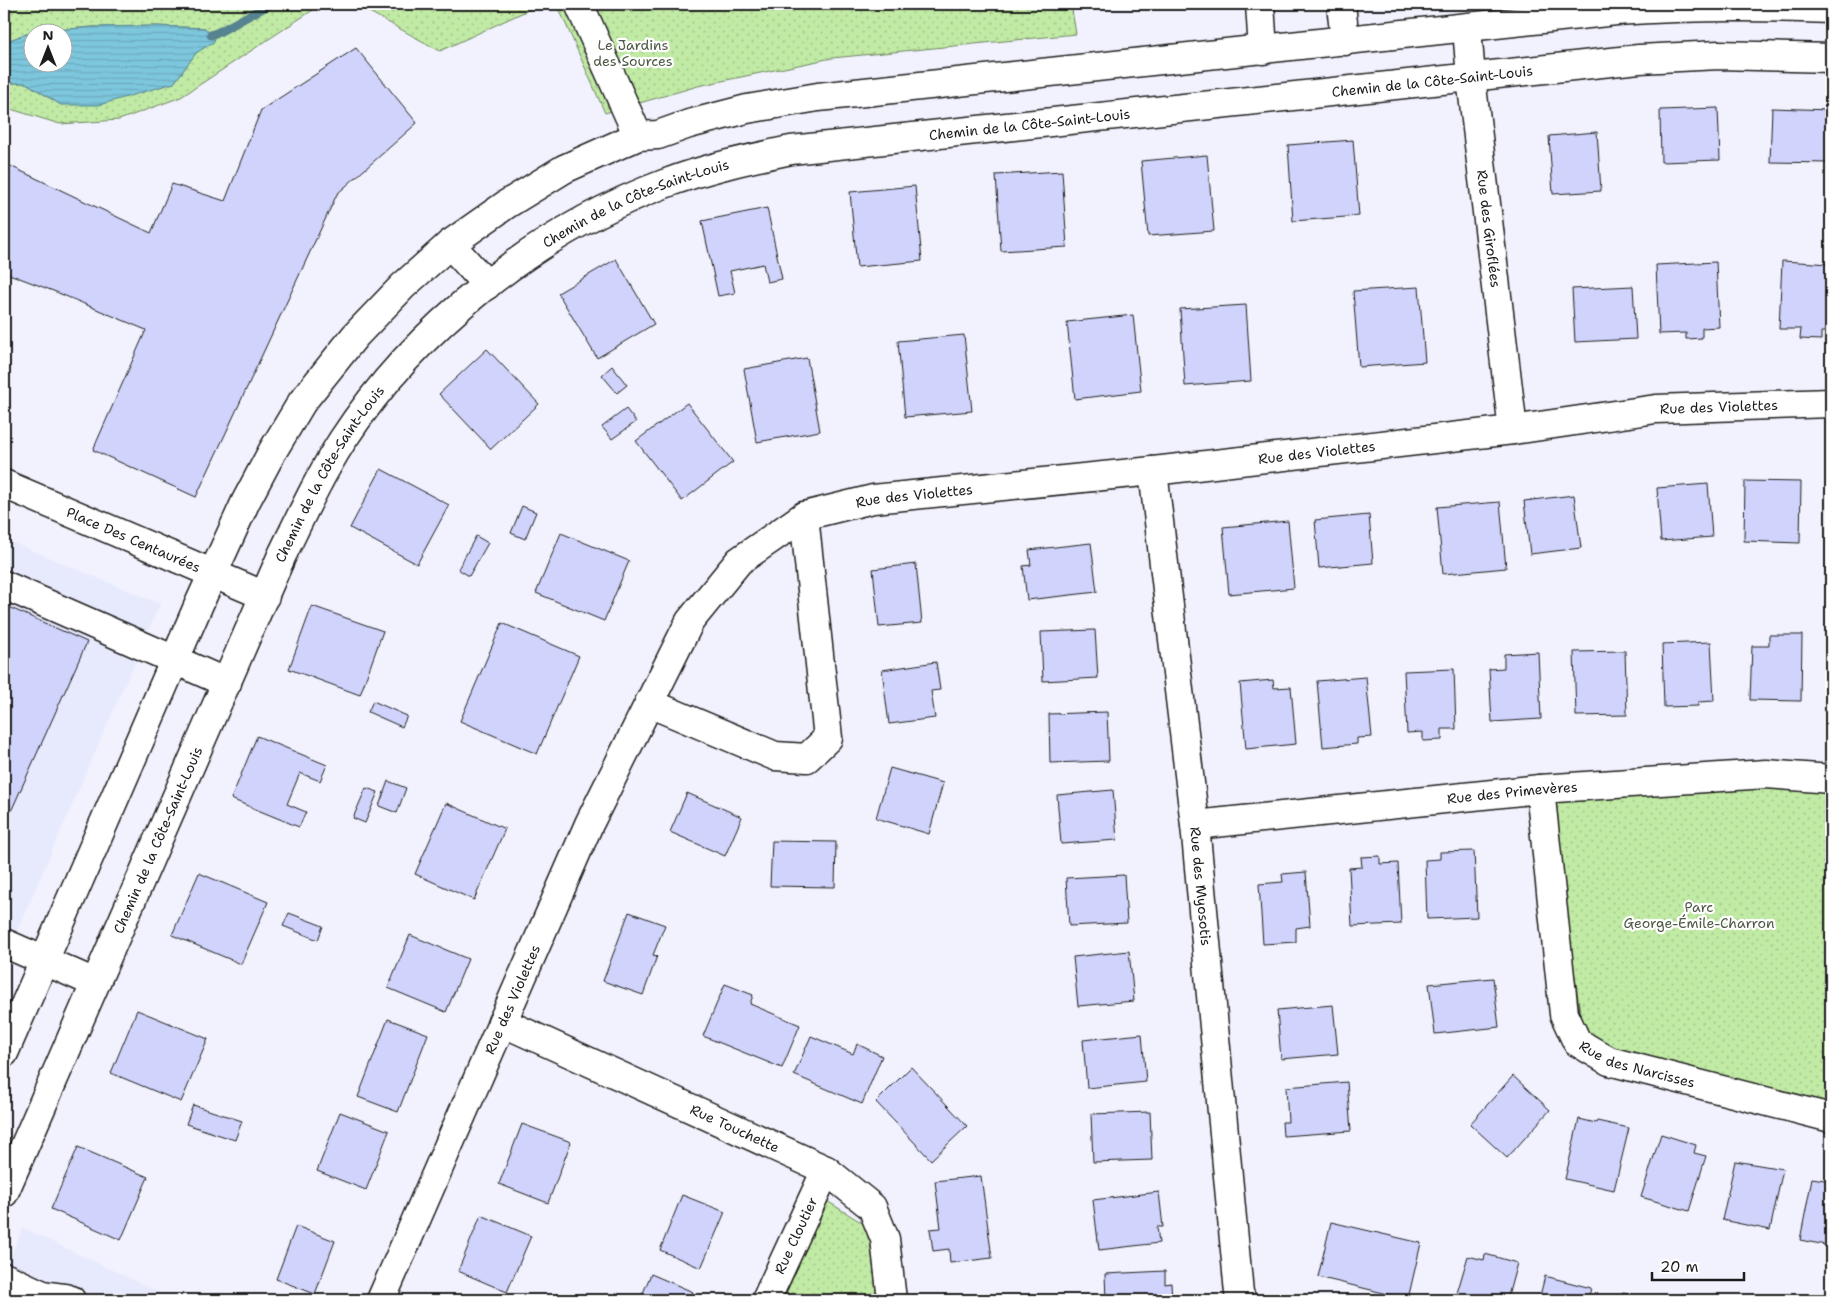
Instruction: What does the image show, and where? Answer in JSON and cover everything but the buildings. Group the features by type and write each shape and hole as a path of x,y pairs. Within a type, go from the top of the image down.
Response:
{"street":[{"path":"580,4 638,136"},
{"path":"1260,4 1263,50"},
{"path":"1341,4 1345,41"},
{"path":"4,1053 212,574 259,475 286,427 302,402 342,351 380,309 426,264 477,223 541,183 596,153 638,136 658,134 747,109 818,97 1657,8 1746,6 1831,9"},
{"name":"Rue des Giroflées","path":"1467,28 1513,430"},
{"name":"Chemin de la Côte-Saint-Louis","path":"4,1193 264,596 311,496 342,441 356,421 421,343 445,319 536,249 608,208 665,184 749,158 829,145 1678,56 1746,55 1831,58"},
{"path":"450,244 487,285"},
{"name":"Rue des Violettes","path":"382,1300 589,824 690,621 739,561 804,516 873,499 1154,471 1513,430 1656,409 1831,403"},
{"name":"Rue des Myosotis","path":"1154,471 1195,825 1239,1293 1242,1300"},
{"name":"Place Des Centaurées","path":"4,484 264,596"},
{"path":"649,703 775,756 808,758 828,738 804,516"},
{"path":"4,585 227,683"},
{"name":"Rue des Primevères","path":"1195,825 1540,789 1766,774 1831,779"},
{"name":"Rue des Narcisses","path":"1540,789 1564,1014 1578,1042 1609,1061 1831,1118"},
{"path":"4,943 95,983"},
{"name":"Rue Touchette","path":"502,1022 826,1170 872,1207 885,1239 892,1300"},
{"name":"Rue Cloutier","path":"766,1300 826,1170"},
{"path":"4,1277 42,1297 71,1300"}],"shaded area":[{"path":"4,539 160,604 4,960"},
{"path":"23,1228 175,1300 4,1300 4,1271"}],"green space":[{"path":"4,4 322,4 181,97 119,120 60,124 4,107 4,83 26,83 61,105 174,83 196,53 215,40 205,28 155,26 72,29 72,22 22,22 22,36 4,42"},
{"path":"355,4 541,4 440,51"},
{"name":"Le Jardins des Sources","path":"557,4 1071,4 1076,34 832,58 698,86 605,113"},
{"name":"Parc George-Émile-Charron","path":"1831,779 1831,1105 1584,1040 1549,797"},
{"path":"827,1201 869,1227 877,1300 783,1300"}],"water":[{"path":"155,26 205,28 215,41 196,53 174,83 99,105 61,105 26,83 4,83 4,42 22,36 22,72 72,72 72,29"}],"waterway":[{"path":"211,35 270,4"}]}
